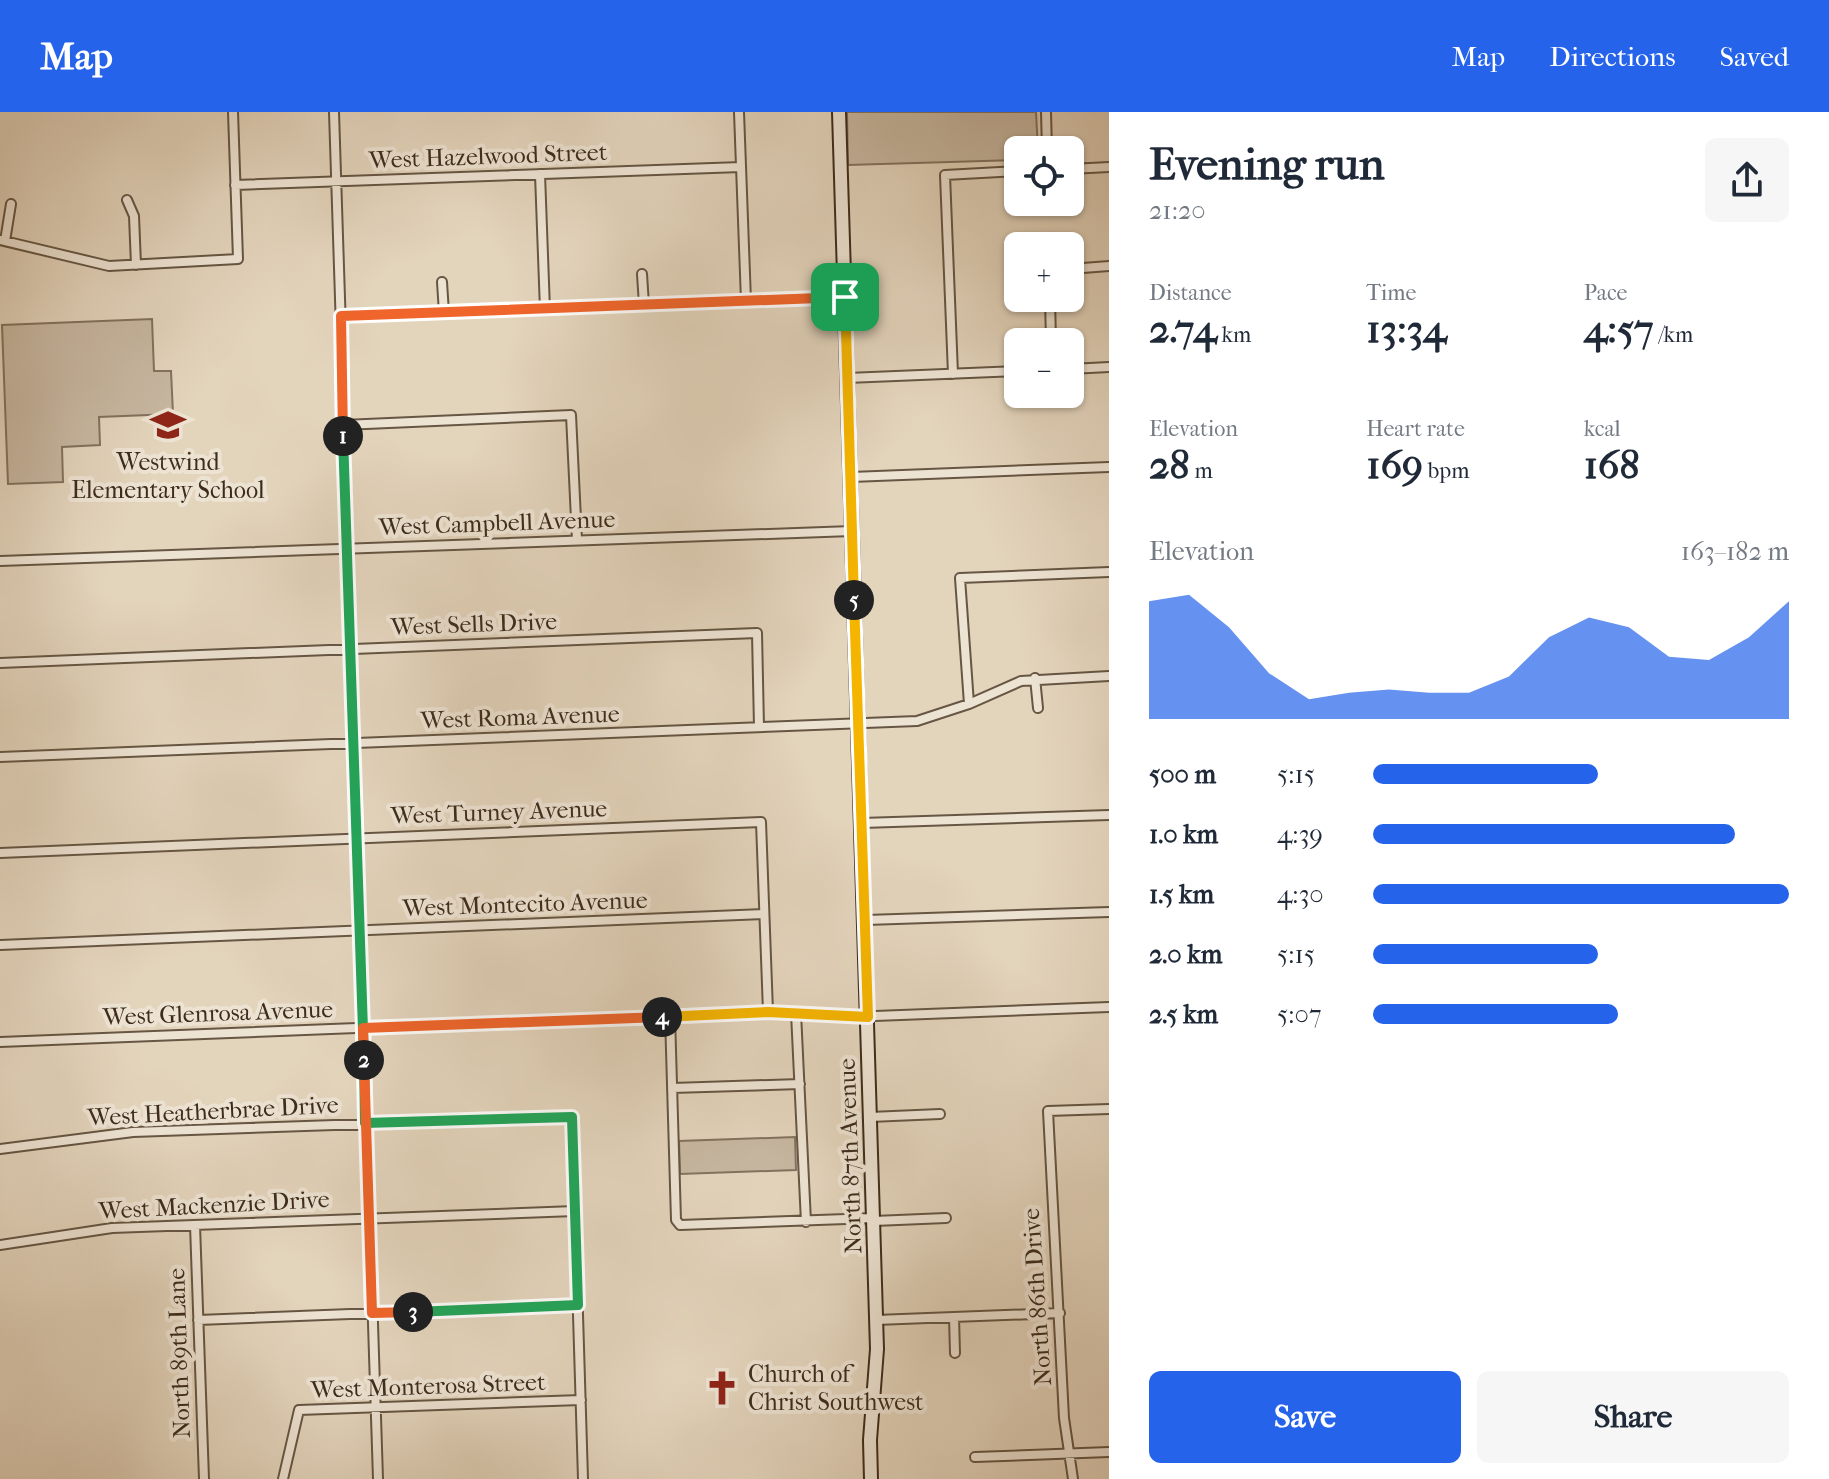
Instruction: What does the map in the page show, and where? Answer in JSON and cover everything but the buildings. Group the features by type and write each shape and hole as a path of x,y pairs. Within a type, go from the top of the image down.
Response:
{"street":[{"path":"11,204 3,240 81,262 109,266 238,259 233,112"},
{"path":"334,112 378,1479"},
{"path":"739,112 746,301"},
{"name":"North 87th Avenue","path":"839,112 874,1220 876,1320 871,1479"},
{"path":"1046,112 1047,136"},
{"name":"West Hazelwood Street","path":"235,185 741,167"},
{"path":"1084,168 1109,167"},
{"path":"953,374 945,175 1004,172"},
{"path":"540,174 545,310"},
{"path":"127,200 134,216 136,265"},
{"path":"1084,268 1109,266"},
{"path":"642,274 644,305"},
{"path":"442,282 444,313"},
{"path":"341,316 845,297"},
{"path":"1084,368 1109,367"},
{"path":"847,378 1004,372"},
{"path":"343,425 571,415 577,540"},
{"path":"851,477 1109,467"},
{"name":"West Campbell Avenue","path":"0,561 852,531"},
{"path":"969,704 960,578 1109,572"},
{"name":"West Sells Drive","path":"0,663 757,633 759,727"},
{"name":"West Roma Avenue","path":"0,757 917,721 1035,678 1109,676"},
{"path":"1035,678 1038,708"},
{"path":"862,823 1109,815"},
{"name":"West Turney Avenue","path":"0,853 761,822 764,914"},
{"path":"866,920 1109,912"},
{"path":"764,914 768,1012"},
{"name":"West Montecito Avenue","path":"0,945 764,914"},
{"name":"West Glenrosa Avenue","path":"0,1042 768,1012 868,1017 1109,1007"},
{"path":"796,1013 806,1222"},
{"path":"670,1016 676,1220 680,1225 946,1218"},
{"path":"672,1088 800,1084"},
{"name":"North 86th Drive","path":"1073,1479 1068,1453 1048,1111 1109,1109"},
{"path":"870,1117 940,1114"},
{"name":"West Heatherbrae Drive","path":"0,1149 133,1132 572,1117 575,1211"},
{"path":"575,1211 583,1479"},
{"name":"West Mackenzie Drive","path":"0,1245 112,1228 575,1211"},
{"name":"North 89th Lane","path":"195,1225 204,1479"},
{"path":"198,1320 578,1305"},
{"path":"876,1320 1060,1313"},
{"path":"954,1317 955,1353"},
{"name":"West Monterosa Street","path":"283,1479 299,1410 581,1400"},
{"path":"975,1457 1109,1452"}],"shaded area":[{"path":"847,112 1036,112 1037,136 1004,136 1004,160 848,165"},
{"path":"152,319 154,371 171,371 173,414 99,417 100,445 62,447 63,482 8,484 2,325"},
{"path":"795,1137 796,1170 680,1174 679,1141"}],"place":[{"name":"Westwind Elementary School","path":"168,425"},
{"name":"Church of Christ Southwest","path":"722,1388"}],"route":[{"path":"845,297 341,316 362,930 363,1028 365,1123 572,1117 578,1305 372,1313 365,1123 363,1028 768,1012 868,1017 845,297"}]}
